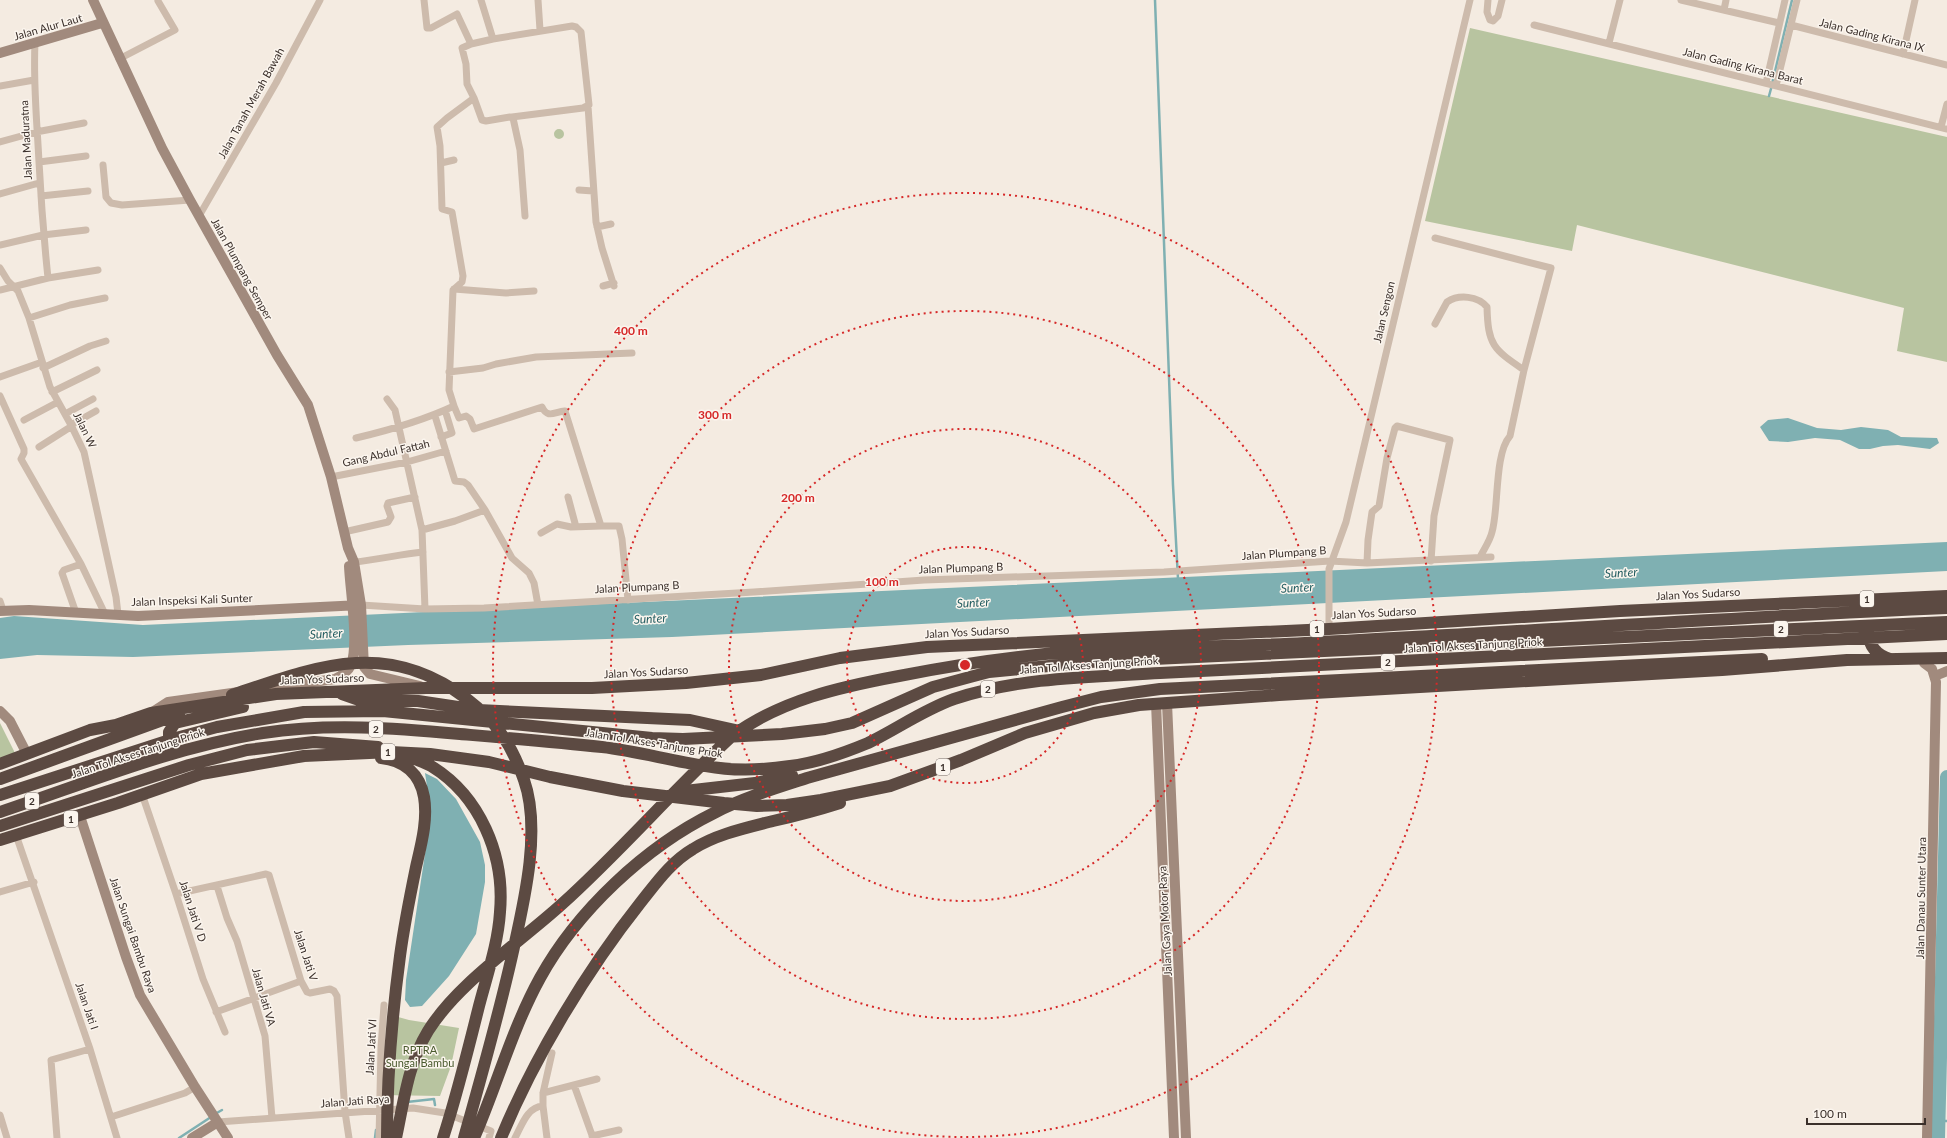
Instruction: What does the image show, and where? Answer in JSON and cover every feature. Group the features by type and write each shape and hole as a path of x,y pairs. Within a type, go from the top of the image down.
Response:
{"highway":[{"name":"Jalan Yos Sudarso","path":"0,764 90,730 116,725 151,713 276,694 285,695 426,688 592,688 686,683 762,675 840,658 927,647 1329,629 1794,602 1943,596"},
{"path":"1893,660 1876,652 1870,641 1868,629 1874,611 1883,602 1894,598"},
{"path":"1794,602 1804,604 1815,610 1823,620 1827,632 1826,644 1821,656 1807,664"},
{"path":"396,1138 405,1089 414,1061 428,1031 448,1006 473,980 521,940 585,882 732,736 749,724 768,714 805,698 876,680 948,666 1080,651 1303,643 1947,608"},
{"name":"Jalan Tol Akses Tanjung Priok","path":"0,795 176,738 234,724 304,712 383,711 652,738 687,739 803,732 850,724 933,686 989,672 1089,662 1947,622"},
{"name":"Jalan Tol Akses Tanjung Priok","path":"0,812 181,751 237,738 276,732 322,728 416,730 602,747 626,750 705,766 734,768 790,766 831,756 868,742 914,717 952,700 988,689 1016,683 1070,678 1160,673 1869,640 1947,634"},
{"name":"1","path":"0,840 80,816 201,774 304,756 410,752 489,762 550,777 623,791 757,806 821,800 890,786 954,763 1025,733 1094,713 1162,703 1807,664 1847,660 1946,660"},
{"path":"474,1138 513,1034 540,978 555,952 594,906 630,870 685,830 714,813 747,799 807,778 1101,697 1153,690 1946,660"},
{"name":"1","path":"1836,662 1848,664 1924,663 1946,660"},
{"path":"0,779 303,671 350,662 375,662 403,666 432,676 459,693 484,712 498,728 509,745 524,781 530,821 530,853 527,888 510,969 464,1138"},
{"path":"339,692 362,701 418,701 478,710 690,720 757,735"},
{"path":"201,774 182,766 172,756 168,742 168,732 171,726 184,720 268,701 285,695"},
{"path":"116,725 134,729 149,749 151,768 142,794"},
{"path":"0,826 188,765 247,750 314,742 371,745 405,754 431,766 454,785 470,803 483,822 493,844 499,868 501,895 495,945 443,1138"},
{"path":"623,791 684,792 755,783 805,771 831,756"},
{"path":"186,779 193,781 318,761 376,758 396,760 411,771 420,787 424,798 424,828 400,956 390,1051 387,1138"},
{"path":"494,1136 514,1106 597,963 629,917 666,871 678,859 694,848 731,832 820,809 890,786"}],"street":[{"name":"Jalan Plumpang Semper","path":"93,0 119,59 190,200 277,355 308,405 331,477 352,559 349,561 364,666 370,674 426,688"},
{"name":"Jalan Tanah Merah Bawah","path":"199,216 276,83 320,0"},
{"path":"424,0 427,28 431,28 457,14 471,44"},
{"path":"481,0 493,38"},
{"path":"538,0 540,30"},
{"name":"Jalan Sengon","path":"1329,629 1328,611 1330,561 1346,522 1470,0"},
{"path":"1488,0 1488,17 1493,21 1498,16 1502,0"},
{"path":"1609,43 1620,0"},
{"path":"1681,0 1780,23"},
{"path":"1724,10 1726,0"},
{"path":"1766,84 1785,0"},
{"path":"1776,86 1797,0"},
{"path":"1902,54 1915,0"},
{"path":"119,59 175,30 158,1"},
{"name":"Jalan Alur Laut","path":"0,53 102,23"},
{"name":"Jalan Gading Kirana Barat","path":"1534,25 1944,128"},
{"name":"Jalan Gading Kirana IX","path":"1791,25 1947,65"},
{"path":"588,106 482,120 468,84 466,64 462,48 484,40 540,30 576,26 581,32 590,103 588,106 593,191 597,227 608,270 614,284 603,286"},
{"name":"Jalan Maduratna","path":"36,43 34,80 36,132 43,235 48,278"},
{"path":"0,86 34,80"},
{"path":"474,98 437,127 441,163 442,209 452,212 463,276 462,282 454,289 449,390 459,418 466,416 470,419 474,429 542,407 545,413 548,414 565,411 601,526"},
{"path":"1944,128 1947,104"},
{"path":"511,117 520,150 525,216"},
{"path":"0,142 36,132 84,123"},
{"path":"39,162 86,156"},
{"path":"441,163 454,160"},
{"path":"104,165 106,197 111,203 122,205 190,200"},
{"path":"0,194 39,183"},
{"path":"579,190 593,191"},
{"path":"41,196 88,191"},
{"path":"597,227 610,224"},
{"path":"0,245 43,235 86,230"},
{"path":"1435,238 1551,268 1524,370 1510,436 1504,446 1497,486 1492,532 1480,557"},
{"name":"Jalan W","path":"0,268 8,281 18,291 30,318 42,365 52,392 72,425 82,446 87,463 118,614"},
{"path":"0,290 48,278 98,270"},
{"path":"454,289 506,293 534,291"},
{"path":"30,318 70,305 105,298"},
{"path":"1435,324 1447,302 1450,300 1472,298 1479,299 1487,306 1488,323 1492,342 1500,352 1524,370"},
{"path":"0,377 42,365 106,341"},
{"path":"449,372 476,370 496,364 536,357 632,353"},
{"path":"52,392 97,370"},
{"path":"0,396 24,449 21,459 81,564 105,614"},
{"path":"65,414 93,399"},
{"path":"387,399 395,410 400,427 422,530 425,608"},
{"path":"24,420 58,402"},
{"path":"356,438 400,427 435,416 440,411 454,406"},
{"path":"441,437 452,433 445,410"},
{"path":"39,447 96,411"},
{"path":"435,416 455,481 464,482 468,485 485,510 512,558 529,573 534,583 538,605"},
{"path":"1367,562 1372,512 1379,506 1387,458 1395,428 1397,426 1450,440 1434,516 1431,561"},
{"name":"Gang Abdul Fattah","path":"331,477 407,462 446,451"},
{"path":"344,532 388,522 391,516 387,506 388,503 415,497"},
{"path":"568,497 576,527"},
{"path":"422,530 455,521 485,510"},
{"path":"541,533 557,524 576,527 619,526 628,600"},
{"path":"352,559 378,559 396,554 423,552"},
{"name":"Jalan Plumpang B","path":"356,608 484,608 924,580 1186,571 1330,561 1431,561 1491,557"},
{"path":"76,613 62,573 64,570 81,564"},
{"name":"Jalan Inspeksi Kali Sunter","path":"1,607 138,616 356,608"},
{"name":"Jalan Plumpang Semper","path":"151,713 162,705 182,699 335,679 343,676 351,665 356,608"},
{"path":"1935,676 1946,660"},
{"path":"1924,663 1932,669 1935,676"},
{"name":"Jalan Danau Sunter Utara","path":"1927,1138 1936,739 1935,676"},
{"name":"Jalan Gaya Motor Raya","path":"1162,703 1170,778 1186,1138"},
{"name":"Jalan Gaya Motor Raya","path":"1162,703 1159,778 1174,1138"},
{"path":"0,711 10,721 27,754"},
{"path":"1159,778 1170,778"},
{"name":"Jalan Jati V D","path":"142,794 203,979 225,1032"},
{"name":"Jalan Sungai Bambu Raya","path":"80,816 140,995 195,1087 228,1138"},
{"name":"Jalan Jati I","path":"16,835 34,882 90,1049 116,1138"},
{"name":"Jalan Jati V","path":"217,886 266,874 271,878 301,981 307,992 310,993 330,989 334,991 337,996 345,1110"},
{"path":"0,892 34,882"},
{"path":"176,894 217,886"},
{"name":"Jalan Jati VA","path":"217,886 227,918 237,940 253,1000 265,1036 272,1115"},
{"path":"216,1012 253,1000 301,981"},
{"name":"Jalan Jati VI","path":"379,1138 378,1107 384,1005"},
{"path":"1170,1036 1182,1035"},
{"path":"57,1138 51,1060 90,1049"},
{"path":"547,1138 543,1093 552,1053"},
{"path":"543,1093 597,1079"},
{"path":"574,1085 592,1137 619,1130"},
{"path":"111,1117 185,1093 195,1087"},
{"path":"515,1138 531,1110 536,1106 544,1106"},
{"name":"Jalan Jati Raya","path":"215,1118 378,1107 413,1108 445,1113 494,1136 509,1138"},
{"path":"345,1110 349,1138"},
{"path":"0,1115 7,1138"},
{"path":"192,1138 215,1118"}],"green space":[{"path":"1470,28 1947,137 1947,362 1897,351 1904,308 1577,225 1572,251 1425,221"},
{"path":"557,129 561,129 564,134 561,139 557,139 554,136 554,132"},
{"path":"0,723 16,755 0,759"},
{"name":"RPTRA Sungai Bambu","path":"391,1015 409,1020 459,1028 451,1066 440,1096 381,1095"}],"water":[{"path":"1788,418 1817,428 1841,430 1861,427 1888,430 1901,437 1937,438 1939,443 1930,449 1898,445 1859,449 1840,440 1815,438 1788,442 1769,441 1760,427 1768,420"},
{"name":"Sunter","path":"1947,542 1947,571 672,637 408,645 133,657 37,655 0,659 0,618 14,616 143,625"},
{"path":"425,773 437,779 456,799 480,842 485,865 485,882 476,934 449,976 422,1006 410,1007 405,1000 406,980 431,814"}],"waterway":[{"path":"1155,0 1173,485 1178,579"},
{"path":"1772,84 1792,0"},
{"path":"1769,96 1772,85"},
{"path":"1938,1138 1947,777"},
{"path":"407,1102 434,1099 435,1105"},
{"path":"215,1114 222,1110"},
{"path":"179,1138 211,1117"},
{"path":"1939,1121 1947,1121"},
{"path":"375,1138 376,1130"}]}
